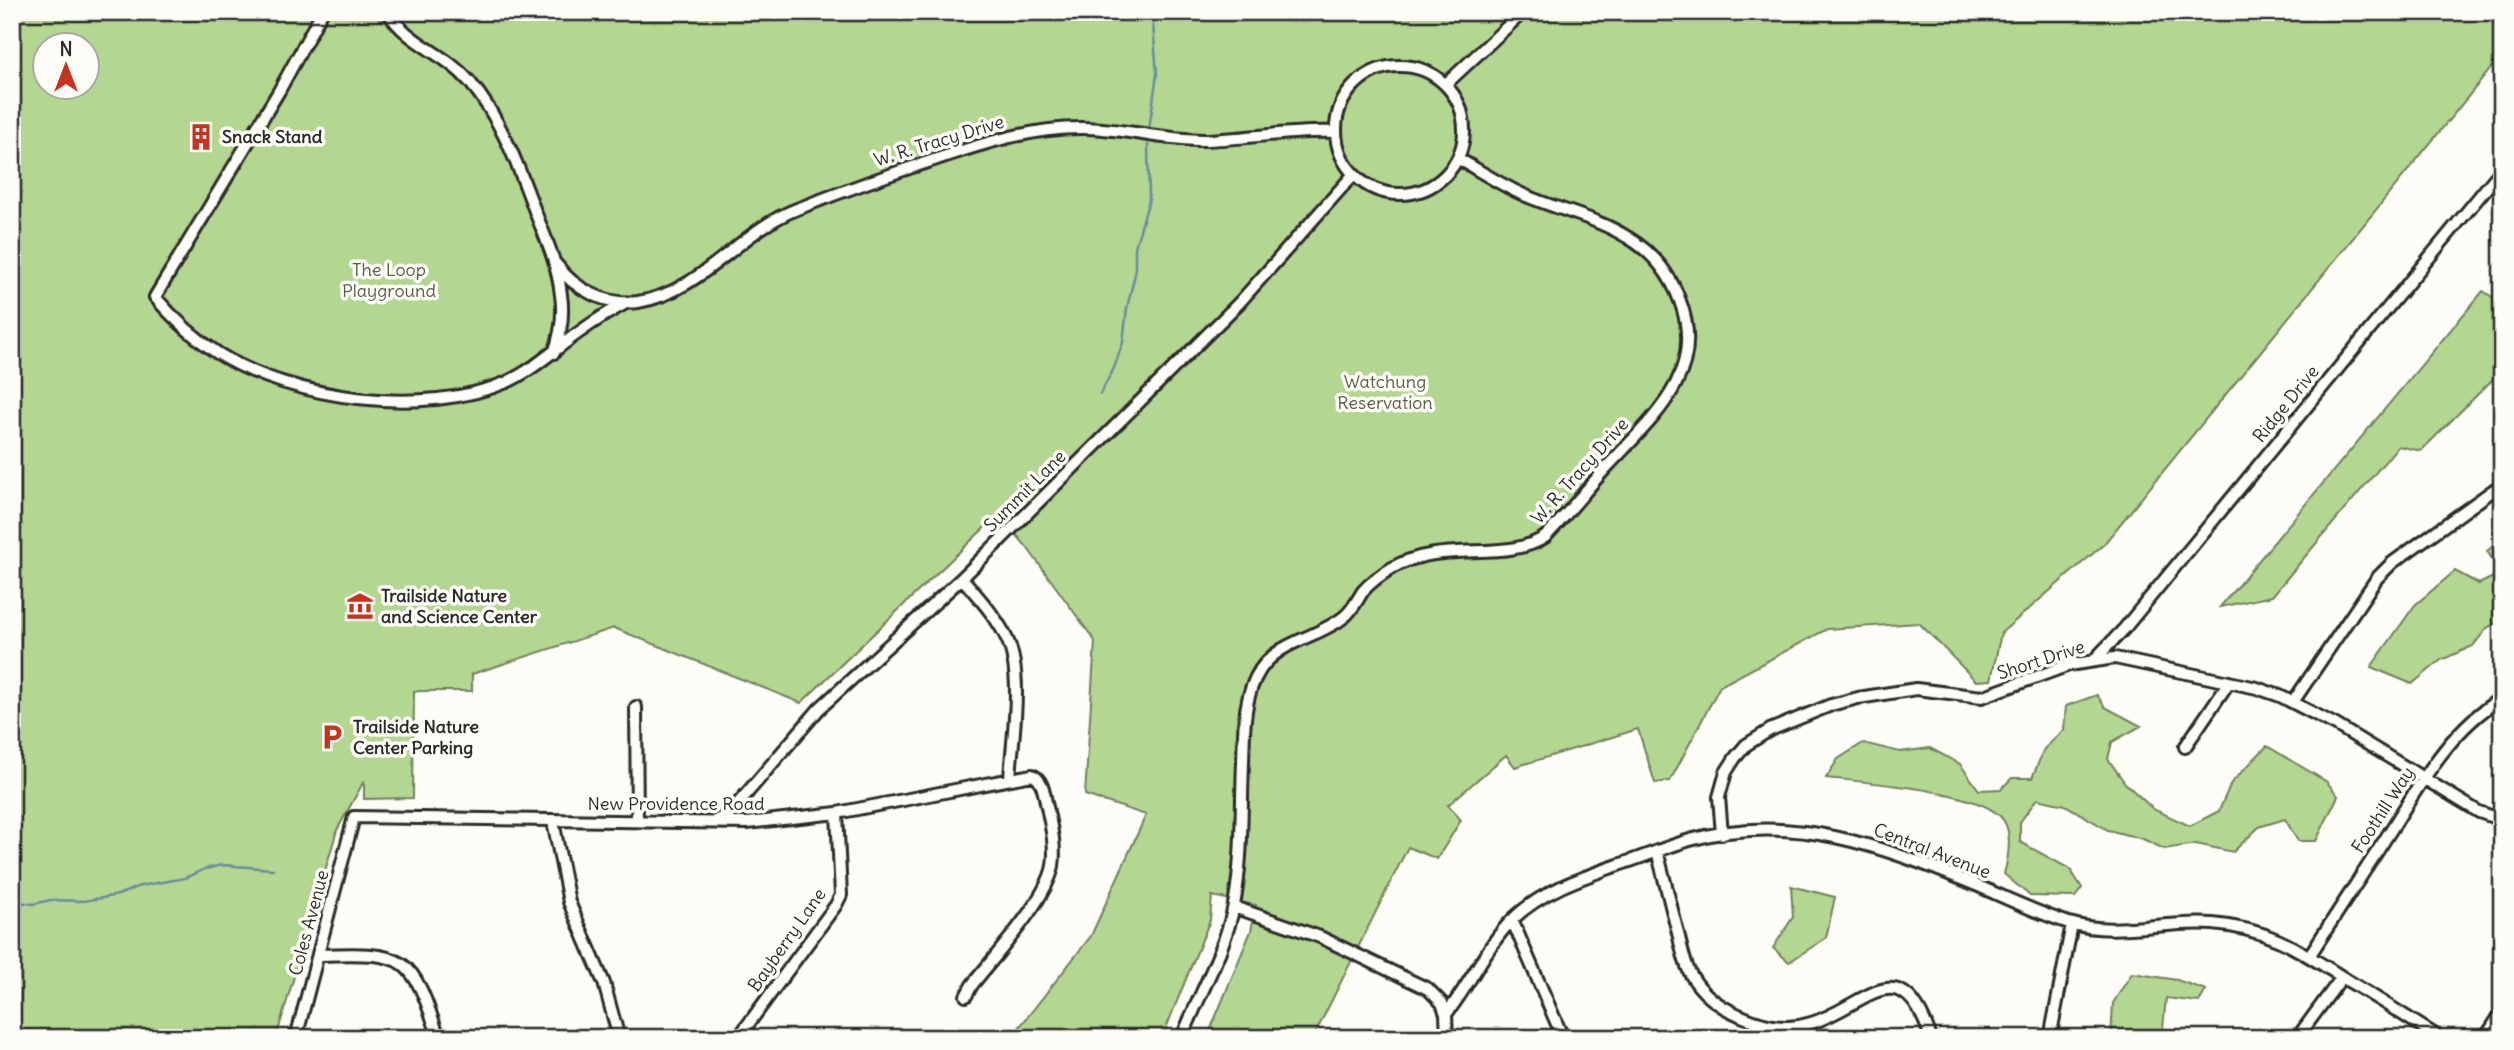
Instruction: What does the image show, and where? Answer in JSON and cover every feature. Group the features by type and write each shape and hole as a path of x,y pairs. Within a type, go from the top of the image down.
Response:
{"street":[{"name":"W. R. Tracy Drive","path":"322,12 279,91 155,298 183,327 236,363 281,381 373,399 405,401 470,393 507,382 626,303"},
{"name":"W. R. Tracy Drive","path":"388,12 401,30 458,70 487,106 524,182 556,264 562,307 561,331 554,353"},
{"path":"1446,83 1523,12"},
{"path":"1406,65 1428,71 1446,83 1458,100 1464,119 1465,140 1458,159 1446,176 1430,188 1410,194 1390,194 1370,187 1353,175 1338,148 1335,132 1338,110 1348,91 1364,76 1385,67 1406,65"},
{"name":"W. R. Tracy Drive","path":"556,264 564,275 600,298 626,303 656,298 694,280 750,236 793,210 890,174 1021,134 1080,128 1206,140 1308,131 1335,132"},
{"name":"W. R. Tracy Drive","path":"1182,1038 1213,966 1234,907 1246,715 1255,679 1267,661 1285,647 1344,618 1371,583 1403,562 1434,553 1521,547 1545,537 1666,401 1685,363 1688,345 1685,313 1674,286 1659,262 1644,248 1595,221 1516,191 1458,159"},
{"name":"Ridge Drive","path":"2095,659 2124,629 2502,170"},
{"name":"Summit Lane","path":"712,822 729,814 819,709 962,578 1239,303 1353,175"},
{"path":"2293,702 2377,578 2392,563 2502,484"},
{"path":"962,578 1002,629 1014,657 1016,678 1010,779"},
{"name":"Short Drive","path":"1722,834 1719,797 1726,772 1746,745 1770,730 1832,705 1892,692 1916,689 1982,697 2069,665 2095,659 2128,659 2257,688 2293,702 2479,812 2502,820"},
{"path":"2185,747 2230,682"},
{"name":"Foothill Way","path":"2310,955 2424,778 2455,737 2473,719 2502,698"},
{"path":"636,707 637,821"},
{"name":"New Providence Road","path":"354,817 773,822 837,813 1035,776 1041,783 1053,835 1051,875 1042,894 966,996"},
{"name":"Bayberry Lane","path":"738,1038 836,905 842,887 837,813"},
{"name":"Coles Avenue","path":"296,1038 354,817"},
{"path":"553,821 569,902 604,983 619,1038"},
{"name":"Central Avenue","path":"1446,1014 1512,920 1546,894 1582,878 1691,839 1766,830 1842,837 1879,847 2072,924 2110,928 2188,924 2231,926 2273,937 2310,955 2440,1038"},
{"path":"1657,851 1685,963 1701,989 1723,1008 1765,1025 1793,1027 1817,1021 1878,990 1895,990 1917,1003 1931,1038"},
{"path":"1234,907 1320,937 1428,989 1442,1003 1446,1014 1447,1038"},
{"path":"1512,920 1563,1038"},
{"path":"2050,1038 2072,924"},
{"path":"319,955 378,954 406,966 421,985 439,1038"},
{"path":"2297,1038 2342,976"},
{"path":"2485,1038 2502,1012"}],"green space":[{"name":"Watchung Reservation","path":"12,12 2502,12 2502,32 2496,39 2502,44 2502,55 2104,544 2001,633 1991,680 1976,681 1919,623 1827,629 1720,686 1670,781 1655,783 1638,729 1515,767 1506,755 1448,805 1461,820 1437,859 1408,847 1313,1038 1207,1038 1251,931 1256,905 1212,896 1210,920 1162,1038 1075,1038 1071,1035 1068,1038 1011,1038 1091,936 1146,815 1085,795 1095,641 1026,546 999,514 801,703 614,628 472,674 472,691 414,691 413,798 364,799 364,781 337,830 276,1038 12,1038"},
{"path":"2502,289 2502,370 2421,451 2398,446 2272,596 2220,607 2483,291 2494,298"},
{"path":"2502,539 2502,620 2487,628 2473,646 2441,660 2412,684 2371,667 2415,605 2455,571 2479,584 2501,573 2487,551"},
{"path":"2097,695 2105,707 2141,726 2112,742 2108,759 2125,783 2153,809 2190,826 2219,811 2231,783 2267,746 2327,782 2338,796 2316,841 2298,841 2285,819 2259,827 2233,852 2196,844 2164,849 2143,839 2108,830 2065,805 2037,799 2020,822 2020,842 2070,869 2082,888 2075,897 2030,896 2004,874 2009,840 2007,827 1993,810 1974,802 1922,789 1826,778 1838,759 1863,743 1900,752 1930,748 1960,764 1979,790 2001,789 2012,778 2032,778 2044,749 2064,730 2066,706"},
{"path":"1791,886 1835,897 1826,938 1789,962 1773,948 1793,917"},
{"path":"2132,973 2177,980 2206,990 2199,1002 2166,998 2162,1038 2111,1038 2113,1003"}],"waterway":[{"path":"1149,129 1157,74 1152,12"},
{"path":"1100,394 1114,368 1123,342 1135,274 1135,247 1149,200 1148,145"},
{"path":"12,901 33,904 51,900 83,901 102,898 140,886 185,878 222,865 273,869"}],"place":[{"name":"Snack Stand","path":"201,137"},
{"name":"Trailside Nature and Science Center","path":"360,606"},
{"name":"Trailside Nature Center Parking","path":"332,737"}],"park label":[{"name":"The Loop Playground","path":"389,280"}]}
